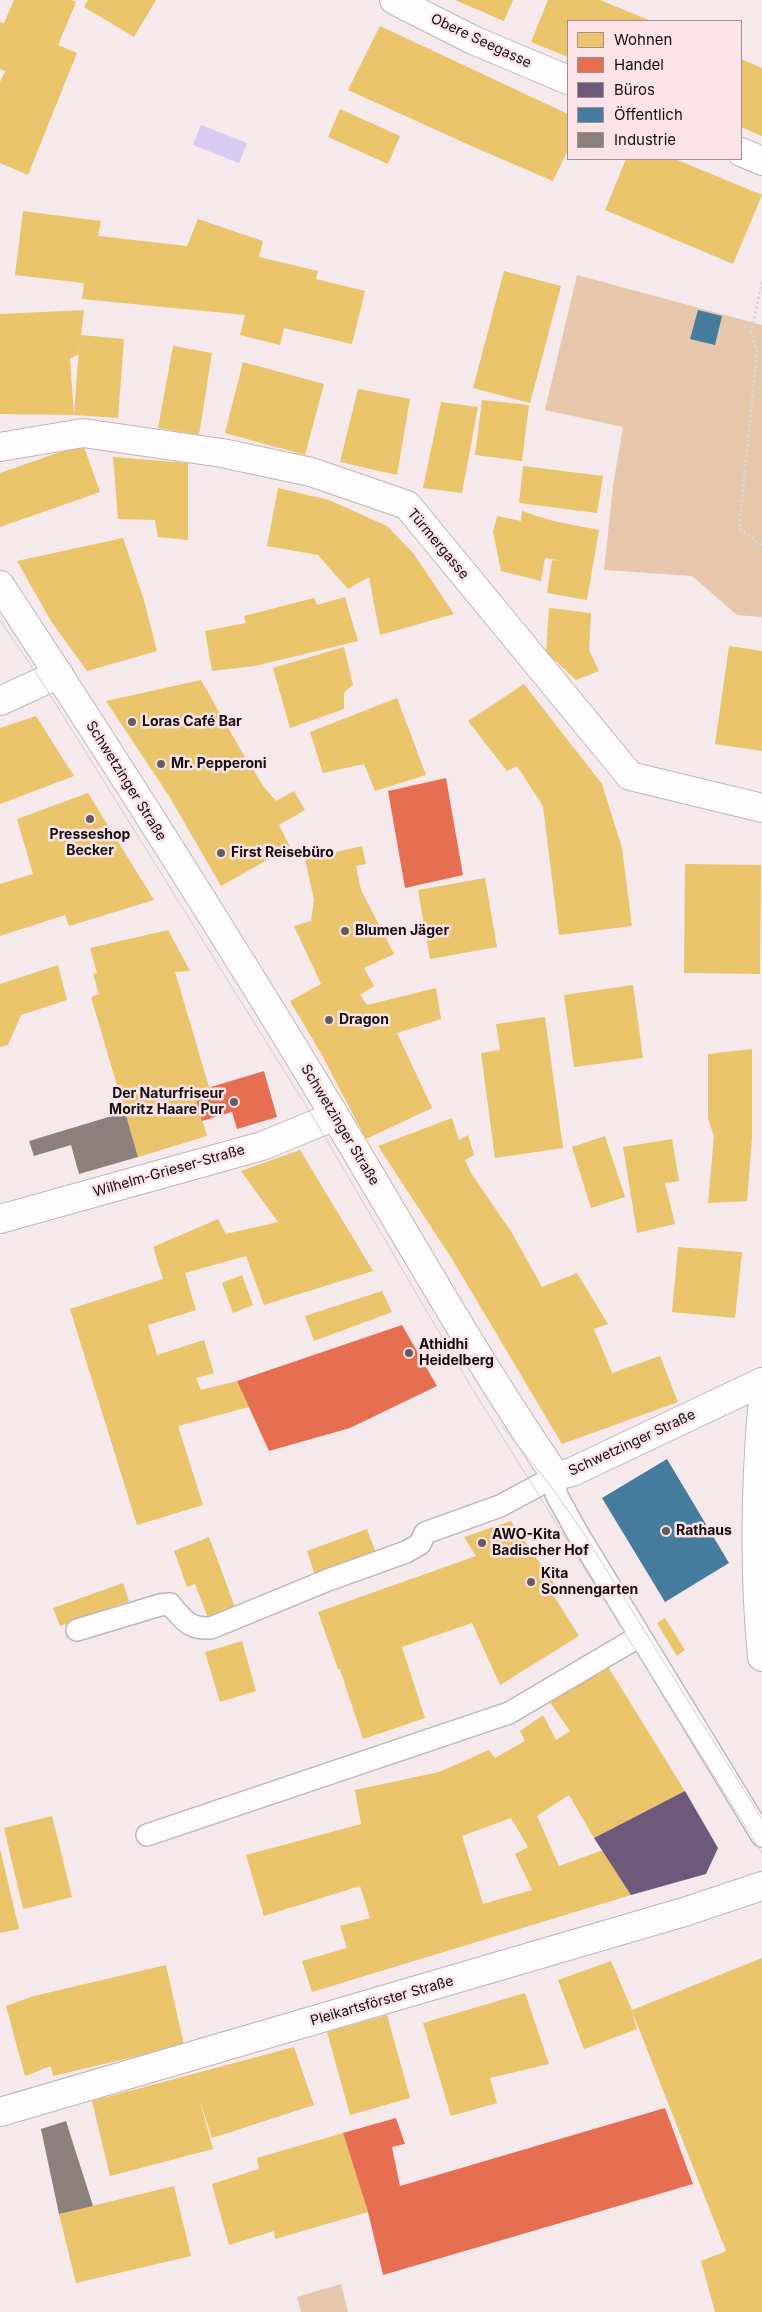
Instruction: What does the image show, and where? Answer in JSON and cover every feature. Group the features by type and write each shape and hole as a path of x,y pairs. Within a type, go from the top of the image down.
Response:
{"street":[{"name":"Obere Seegasse","path":"394,0 473,40 567,80"},
{"path":"742,152 762,161"},
{"name":"Türmergasse","path":"0,446 83,433 222,453 302,470 407,506 630,776 762,808"},
{"name":"Schwetzinger Straße","path":"0,585 59,674 335,1116 508,1407 556,1476 572,1472 762,1382"},
{"path":"0,701 59,674"},
{"name":"Wilhelm-Grieser-Straße","path":"0,1218 262,1146 316,1122 335,1116"},
{"path":"762,1408 757,1475 755,1571 762,1657"},
{"name":"Pleikartsförster Straße","path":"0,2112 684,1912 762,1886"}],"lane":[{"path":"76,1630 160,1605 170,1604 186,1623 198,1629 210,1628 328,1580 406,1552 420,1544 425,1533 500,1506 556,1476 556,1494 762,1836"},
{"path":"147,1835 508,1713 640,1636"}],"path":[{"path":"762,282 751,332 757,351 739,528 762,546"}],"shaded area":[{"path":"201,125 247,143 239,163 193,145"},
{"path":"577,275 762,325 762,617 737,615 692,576 604,570 613,486 623,427 545,410"},
{"path":"341,2284 348,2312 301,2312 297,2297"}],"building: Wohnen":[{"path":"14,0 71,0 76,2 58,45 77,53 28,175 0,163 0,82 5,71 0,69 0,22 4,23"},
{"path":"88,0 156,0 134,37 84,7"},
{"path":"455,0 513,0 504,21"},
{"path":"548,0 600,0 649,20 567,20 567,57 531,42"},
{"path":"380,26 567,114 567,152 553,181 348,90"},
{"path":"742,59 762,68 762,136 742,127"},
{"path":"340,109 400,136 388,164 328,137"},
{"path":"626,160 677,160 762,195 733,264 605,210"},
{"path":"23,211 101,221 98,236 187,246 198,219 263,241 259,257 318,271 316,279 365,291 352,344 284,328 280,345 240,335 245,315 82,299 84,283 15,275"},
{"path":"504,271 561,286 530,403 473,388"},
{"path":"84,310 81,335 124,339 118,418 74,415 0,414 0,314","holes":["78,354 74,415 70,359"]},
{"path":"173,346 212,353 199,435 158,428"},
{"path":"243,362 324,384 305,455 225,433"},
{"path":"358,389 410,399 397,475 340,462"},
{"path":"482,400 529,405 522,461 475,455"},
{"path":"441,402 478,407 462,493 423,488"},
{"path":"83,444 100,492 0,527 0,473"},
{"path":"113,457 188,463 188,540 158,537 155,520 118,519"},
{"path":"523,466 603,476 597,513 519,503"},
{"path":"278,488 329,500 387,526 413,553 454,614 380,635 369,577 348,589 318,555 267,546"},
{"path":"522,511 553,521 599,530 587,600 547,593 552,560 563,561 545,558 541,581 501,571 493,532 497,516 521,521"},
{"path":"123,538 144,600 157,651 87,671 51,621 17,561"},
{"path":"345,597 358,641 255,666 212,671 205,631 246,623 244,616 314,598 317,605"},
{"path":"549,608 591,613 589,650 599,671 576,680 546,652"},
{"path":"729,646 762,651 762,751 715,744"},
{"path":"344,647 353,685 344,692 344,709 290,728 273,668"},
{"path":"201,680 264,787 276,801 294,791 305,810 279,825 290,847 221,886 169,796 106,701"},
{"path":"524,684 602,784 622,848 632,926 559,935 543,806 517,766 507,771 468,721"},
{"path":"397,698 426,775 375,791 364,764 323,773 310,732"},
{"path":"36,716 74,776 0,804 0,728"},
{"path":"88,793 154,900 69,926 65,915 0,936 0,884 33,874 17,819"},
{"path":"362,846 366,864 356,866 361,890 394,954 364,968 374,986 360,995 367,1005 436,988 441,1019 397,1033 432,1108 366,1139 322,1055 290,1001 321,984 294,926 311,921 314,900 305,859"},
{"path":"685,864 761,865 760,974 684,973"},
{"path":"485,878 497,947 430,959 418,890"},
{"path":"168,930 190,971 175,972 209,1087 194,1092 207,1136 138,1157 91,997 99,994 93,974 97,973 90,948"},
{"path":"58,965 67,1000 21,1015 8,1045 0,1047 0,984"},
{"path":"633,985 643,1058 574,1067 564,995"},
{"path":"545,1017 563,1148 495,1158 481,1053 500,1050 496,1024"},
{"path":"752,1049 752,1138 747,1201 708,1203 714,1136 708,1119 708,1054"},
{"path":"452,1118 459,1140 468,1135 474,1155 465,1160 471,1173 512,1233 542,1287 577,1273 608,1324 594,1329 612,1373 660,1356 678,1402 562,1444 452,1259 378,1146"},
{"path":"605,1136 625,1197 591,1208 572,1147"},
{"path":"672,1139 679,1181 665,1183 675,1224 637,1233 623,1147"},
{"path":"300,1150 373,1271 264,1305 246,1256 185,1273 196,1310 148,1325 157,1355 204,1340 214,1373 196,1378 201,1390 237,1381 249,1407 178,1426 203,1505 137,1525 70,1309 163,1279 153,1247 218,1219 226,1234 278,1222 241,1171"},
{"path":"678,1247 742,1252 735,1318 672,1312"},
{"path":"242,1275 253,1305 233,1313 222,1283"},
{"path":"382,1291 392,1312 314,1341 305,1316"},
{"path":"511,1521 559,1591 552,1593 579,1636 500,1685 472,1623 402,1647 425,1718 363,1739 340,1669 338,1669 318,1612 476,1556 464,1537"},
{"path":"367,1529 375,1551 343,1563 345,1567 316,1578 307,1551"},
{"path":"209,1537 235,1607 208,1618 195,1584 187,1587 174,1551"},
{"path":"123,1583 129,1601 60,1626 53,1608"},
{"path":"665,1618 685,1650 677,1656 657,1623"},
{"path":"242,1641 256,1691 220,1702 205,1652"},
{"path":"605,1662 685,1791 594,1838 569,1795 537,1816 559,1866 603,1850 631,1895 312,1992 302,1961 347,1948 340,1926 370,1918 360,1886 264,1916 246,1855 361,1824 355,1790 439,1772 489,1750 495,1758 525,1741 520,1731 543,1715 556,1740 570,1731 549,1701","holes":["511,1818 528,1847 515,1854 532,1890 483,1904 462,1836"]},
{"path":"52,1816 72,1897 23,1909 4,1828"},
{"path":"0,1849 19,1929 0,1933"},
{"path":"762,1958 762,2312 715,2312 701,2261 726,2251 632,2011 637,2029 584,2049 558,1980 611,1961 632,2010"},
{"path":"166,1965 184,2045 53,2076 51,2066 25,2076 6,2006 34,1996"},
{"path":"525,1993 549,2064 490,2078 497,2103 451,2116 423,2023"},
{"path":"387,2015 410,2098 350,2115 327,2032"},
{"path":"294,2047 314,2105 212,2138 199,2098 213,2149 110,2176 92,2101"},
{"path":"343,2133 368,2212 275,2239 274,2231 229,2245 212,2184 259,2169 257,2158"},
{"path":"174,2186 191,2256 76,2283 59,2214"}],"building: Handel":[{"path":"446,778 463,875 405,888 388,791"},
{"name":"Der Naturfriseur Moritz Haare Pur","path":"264,1071 277,1117 237,1129 232,1112 202,1121 194,1092"},
{"path":"402,1325 437,1386 350,1428 269,1451 237,1381"},
{"path":"665,2108 693,2184 383,2275 368,2212 343,2133 396,2118 405,2144 392,2147 400,2186"}],"building: Büros":[{"path":"685,1791 718,1848 706,1874 631,1895 594,1838"}],"building: Öffentlich":[{"path":"698,310 722,316 715,345 690,339"},
{"name":"Rathaus","path":"667,1459 729,1563 665,1602 602,1498"}],"building: Industrie":[{"path":"125,1112 138,1157 79,1174 71,1145 34,1156 29,1141"},
{"path":"66,2121 93,2206 59,2214 41,2129"}],"tram line":[{"path":"0,620 42,682 316,1122 470,1385 762,1853"},
{"path":"502,1426 547,1481 583,1532 762,1819"}],"place":[{"name":"Loras Café Bar","path":"132,722"},
{"name":"Mr. Pepperoni","path":"161,764"},
{"name":"Presseshop Becker","path":"90,819"},
{"name":"First Reisebüro","path":"221,853"},
{"name":"Blumen Jäger","path":"345,931"},
{"name":"Dragon","path":"329,1020"},
{"name":"Der Naturfriseur Moritz Haare Pur","path":"234,1102"},
{"name":"Athidhi Heidelberg","path":"409,1353"},
{"name":"Rathaus","path":"666,1531"},
{"name":"AWO-Kita Badischer Hof","path":"482,1543"},
{"name":"Kita Sonnengarten","path":"531,1582"}]}
